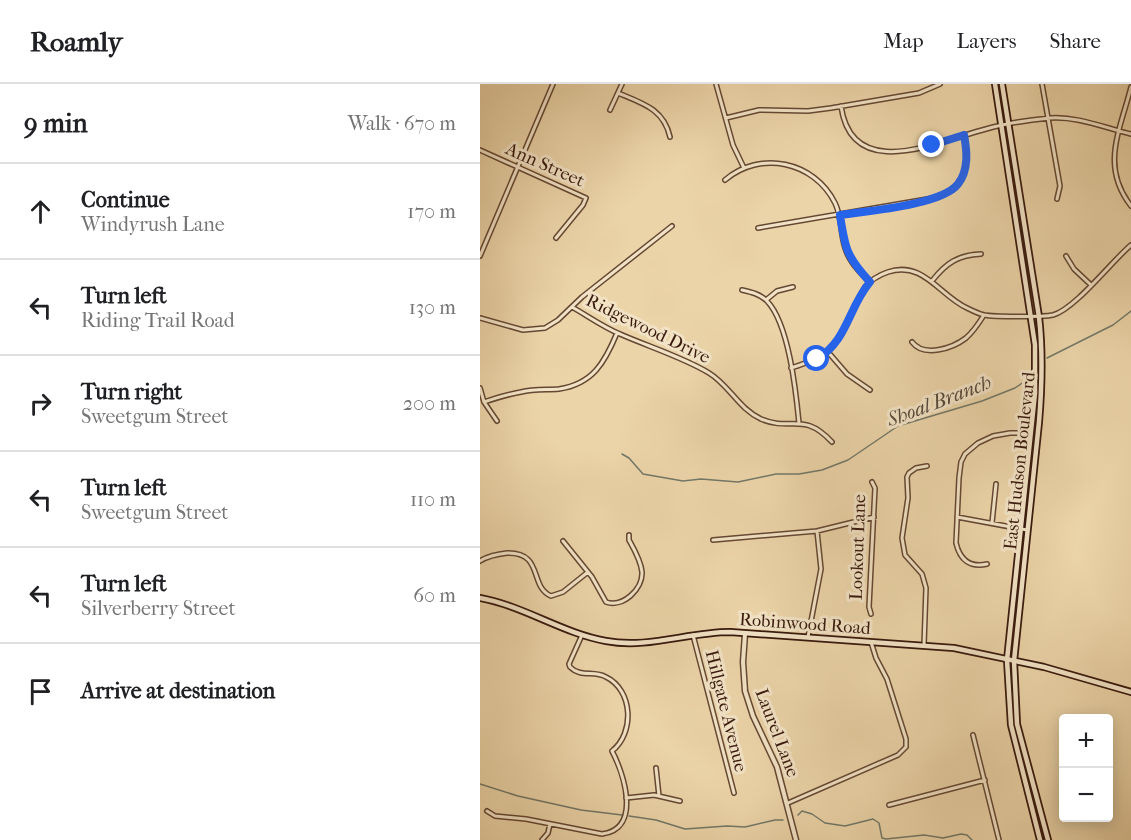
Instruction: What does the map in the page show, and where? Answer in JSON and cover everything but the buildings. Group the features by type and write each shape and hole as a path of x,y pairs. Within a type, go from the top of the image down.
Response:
{"main road":[{"name":"East Hudson Boulevard","path":"995,84 1035,345 1036,380 1014,661 1017,724 1048,840"},
{"name":"East Hudson Boulevard","path":"1002,84 1039,317 1043,368 1038,436 1007,660 1011,725 1040,840"},
{"path":"1031,433 1038,436"},
{"name":"Robinwood Road","path":"480,598 508,606 582,635 608,642 640,643 723,632 924,645 1014,661 1131,692"}],"street":[{"path":"480,256 553,84"},
{"path":"610,110 621,84"},
{"path":"716,84 733,145 744,168"},
{"path":"726,118 759,110 808,111 841,106 919,93 940,84"},
{"path":"1042,84 1060,186 1057,199"},
{"path":"1131,87 1113,158 1119,189 1131,206"},
{"path":"618,93 657,112 667,126 670,137"},
{"path":"841,106 849,134 862,146 877,152 920,148 1001,126 1049,118 1071,119 1131,134"},
{"path":"758,228 927,201 949,193 959,184 966,165 964,135"},
{"name":"Ann Street","path":"480,150 586,198 556,238"},
{"path":"725,180 744,168 779,162 813,175 826,188 836,205 846,250 854,264 870,282"},
{"path":"480,318 523,330 536,330 551,325 672,226"},
{"path":"791,368 817,359 828,352 842,336 862,292 870,282 886,273 902,270 918,273 932,281 959,304 984,315 1039,317 1061,312 1131,244"},
{"path":"932,281 942,268 954,260 962,256 981,254"},
{"path":"1066,256 1074,269 1091,285"},
{"path":"766,300 777,291 793,286"},
{"path":"742,290 752,292 766,300 777,316 791,368 799,423"},
{"name":"Ridgewood Drive","path":"572,307 617,333 709,373 723,384 746,409 759,418 775,423 799,423 815,427 832,442"},
{"path":"912,342 918,348 927,350 951,346 972,332 984,315"},
{"path":"484,402 520,392 565,388 586,379 597,371 617,333"},
{"path":"828,352 847,374 870,390"},
{"path":"480,388 484,402 497,421"},
{"path":"987,564 972,565 961,556 956,543 960,470 965,454 978,443 993,436 1031,433"},
{"path":"924,645 925,583 922,574 905,555 902,538 908,498 907,477 916,468 927,466"},
{"name":"Lookout Lane","path":"872,482 874,517 869,607 872,614"},
{"path":"992,523 996,484"},
{"path":"713,540 817,531 874,517"},
{"path":"957,517 1024,529"},
{"path":"808,637 821,569 817,531"},
{"path":"563,541 588,572 606,602 615,603 631,596 637,589 642,573 628,540 629,535"},
{"path":"480,561 499,554 523,556 535,568 542,590 551,596 563,592 588,572"},
{"name":"Laurel Lane","path":"745,634 743,662 745,691 753,716 777,767 796,840"},
{"path":"487,812 495,816 526,819 595,833 608,833 618,827 625,817 626,798 622,772 612,751 619,745 626,728 629,716 627,704 614,683 605,676 581,674 570,667 569,664 582,635"},
{"name":"Hillgate Avenue","path":"693,635 734,793"},
{"path":"788,803 898,755 906,747 906,739 896,707 872,642"},
{"path":"973,735 999,840"},
{"path":"656,768 659,796"},
{"path":"889,805 985,780"},
{"path":"626,798 659,796 680,801"},
{"path":"542,840 548,833 550,824"}],"waterway":[{"name":"Shoal Branch","path":"1047,358 1113,325 1131,311"},
{"name":"Shoal Branch","path":"622,454 629,458 643,474 683,481 701,479 738,482 776,474 799,474 822,470 848,460 898,426 982,401 1015,388 1028,379"},
{"path":"480,784 518,796 581,810 622,815"},
{"path":"798,815 802,811 812,814 825,823 845,826 873,819 879,823 882,838 886,839 924,835 943,838 961,834 967,835 972,840"},
{"path":"629,816 656,820 685,829 745,827 783,820"}],"route":[{"path":"817,359 828,352 842,336 862,292 870,282 854,264 846,250 840,215 927,201 949,193 959,184 964,173 967,158 964,135 932,145"}]}
